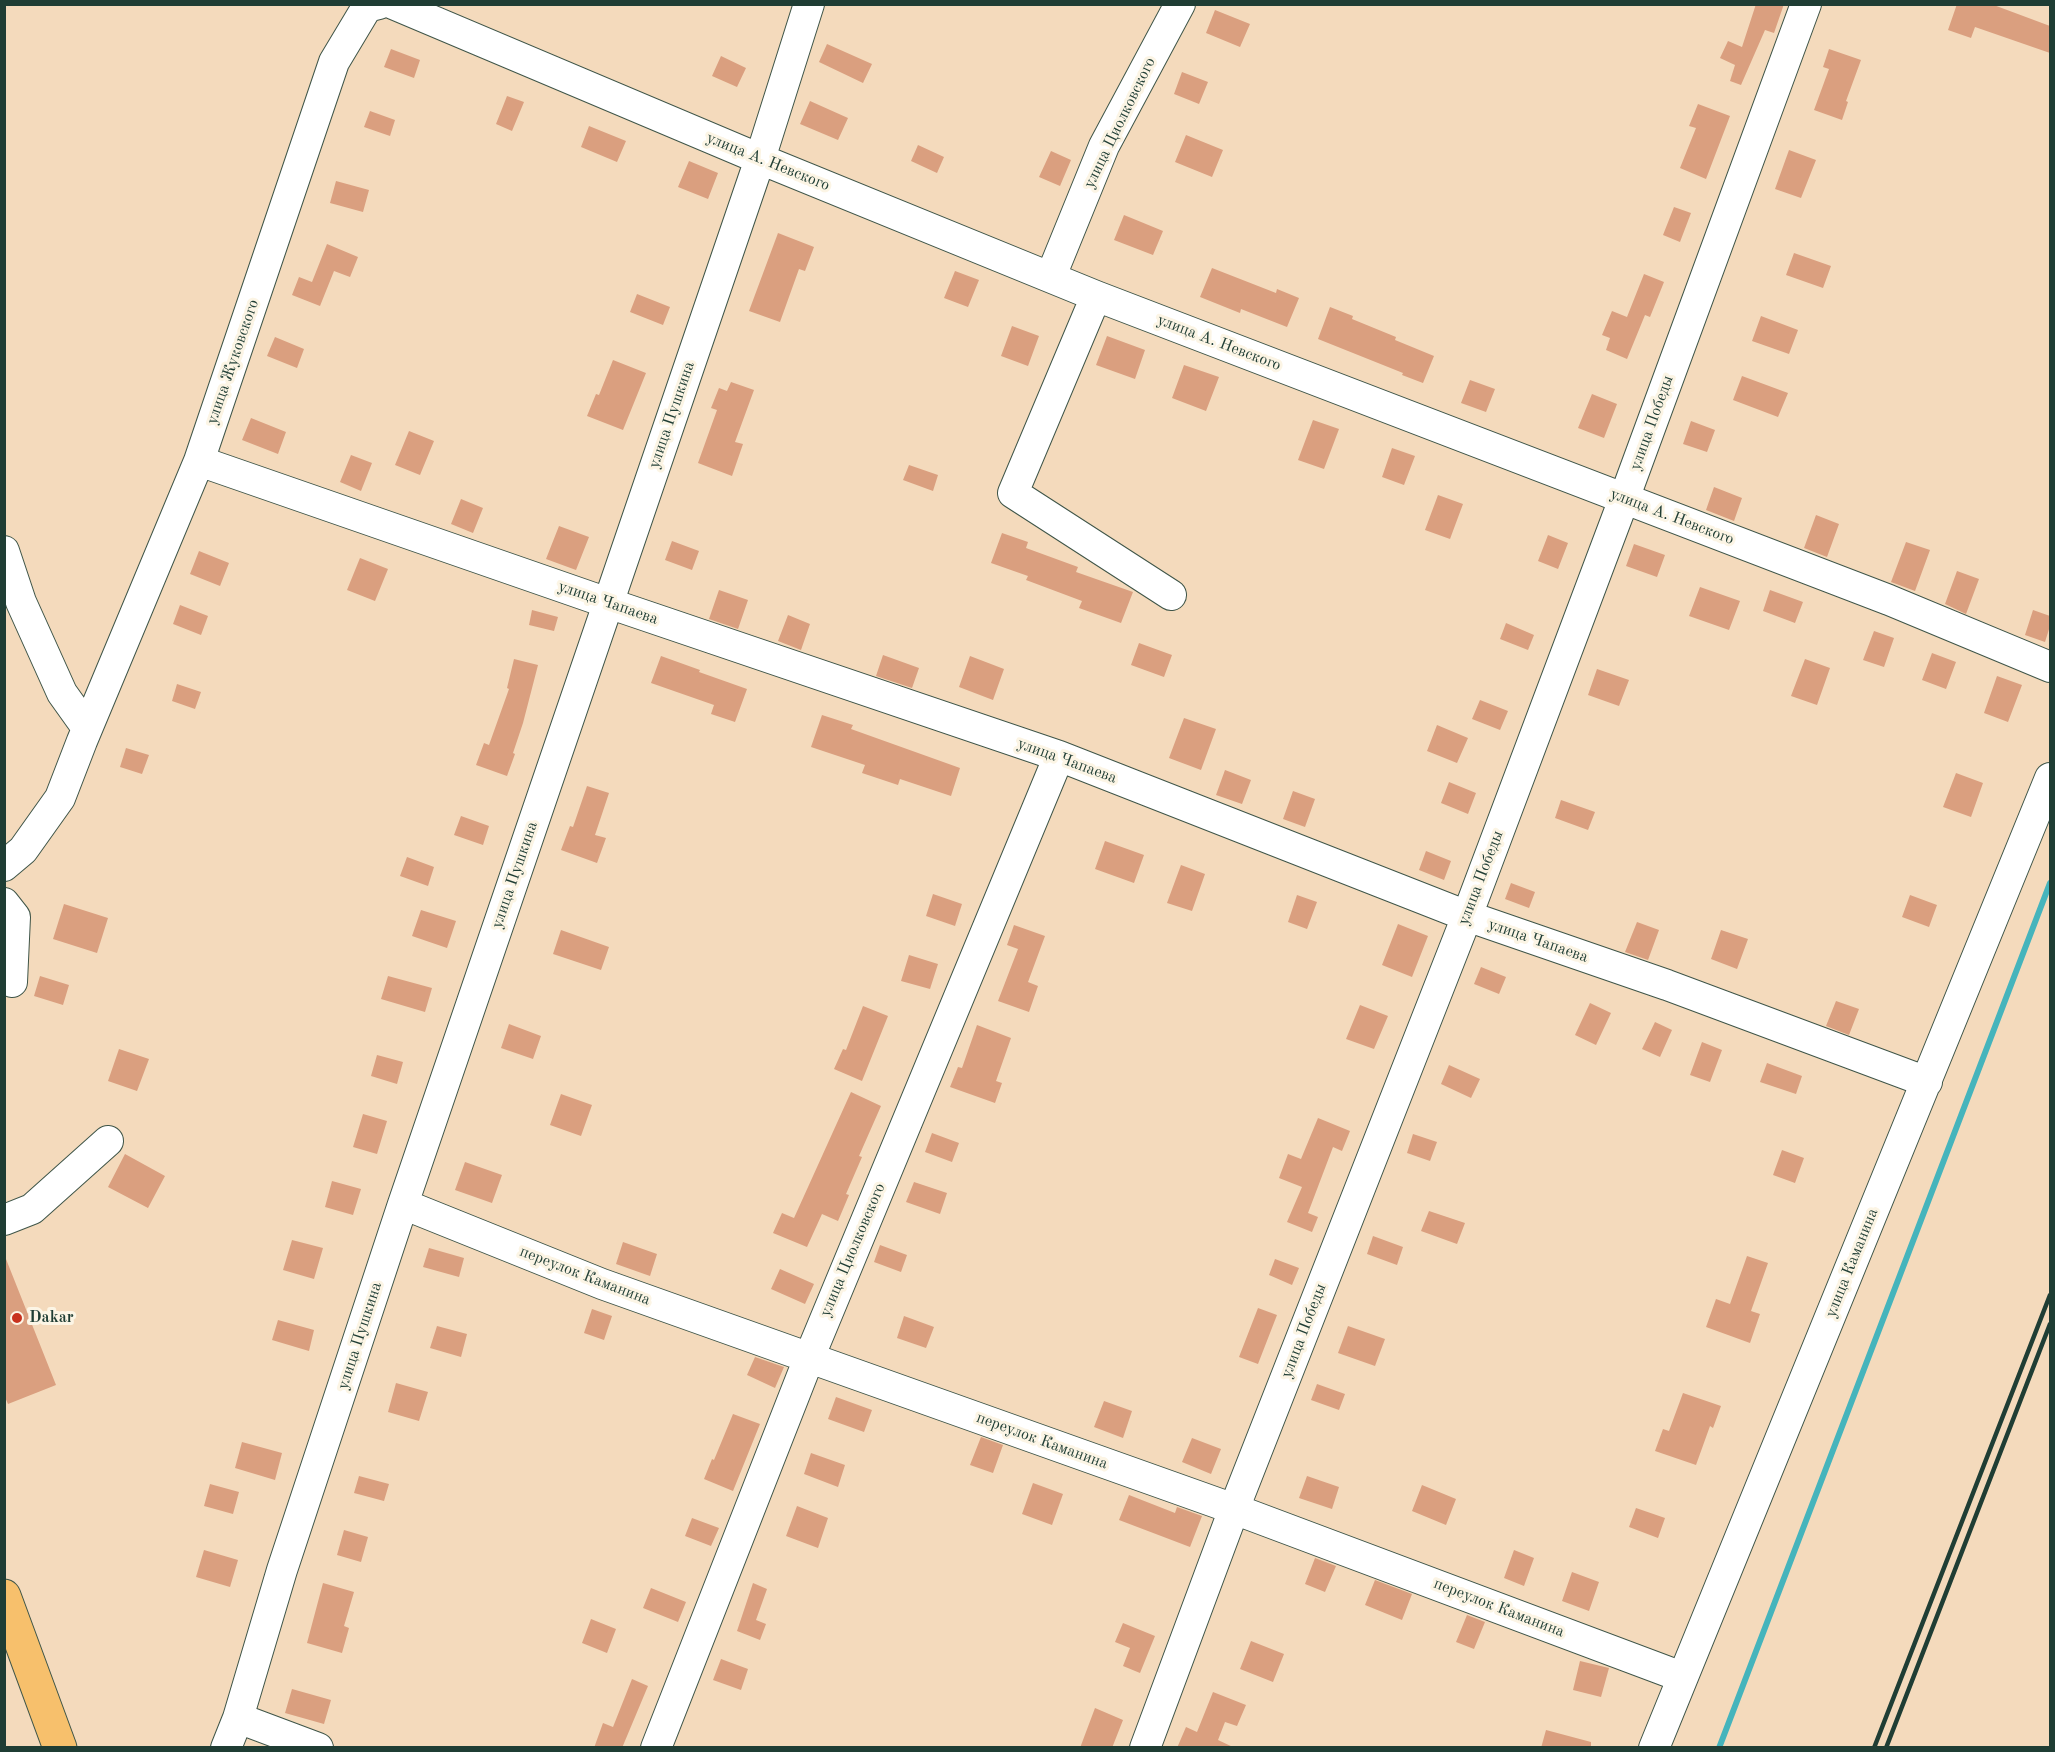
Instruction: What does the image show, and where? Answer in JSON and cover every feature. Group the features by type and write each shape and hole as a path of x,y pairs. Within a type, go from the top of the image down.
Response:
{"main road":[{"path":"4,1596 60,1748"}],"street":[{"name":"улица Жуковского","path":"4,866 23,850 60,798 199,461 334,62 367,7 379,4"},
{"name":"улица А. Невского","path":"393,4 760,159 1096,296 1878,596 2050,667"},
{"name":"улица Пушкина","path":"226,1748 238,1718 282,1570 403,1204 760,159 809,4"},
{"name":"улица Циолковского","path":"1051,276 1104,147 1180,4"},
{"name":"улица Победы","path":"1145,1748 1234,1509 1467,916 1624,499 1806,4"},
{"path":"1096,296 1013,493 1171,595"},
{"name":"улица Чапаева","path":"199,461 1059,756 1467,916 1667,985 1927,1082"},
{"path":"4,551 21,602 62,693 87,728"},
{"name":"улица Циолковского","path":"656,1748 808,1358 1059,756"},
{"name":"улица Каманина","path":"1654,1748 2050,778"},
{"path":"4,903 15,917 12,982"},
{"path":"4,1220 32,1209 108,1141"},
{"name":"переулок Каманина","path":"403,1204 602,1284 1234,1509 1682,1677"},
{"path":"238,1718 318,1748"}],"building":[{"path":"1756,4 1784,4 1774,33 1765,30 1741,85 1730,81 1735,65 1720,58 1728,41 1742,47"},
{"path":"1957,4 1991,4 2050,26 2050,53 1975,27 1971,38 1948,30"},
{"path":"1215,10 1250,24 1240,47 1206,33"},
{"path":"827,44 872,64 863,83 819,62"},
{"path":"391,49 420,60 414,78 384,67"},
{"path":"1829,49 1861,60 1846,101 1848,102 1842,120 1814,110 1829,69 1823,67"},
{"path":"721,56 746,68 737,87 712,76"},
{"path":"1182,72 1208,82 1199,104 1174,94"},
{"path":"507,96 524,102 512,131 496,124"},
{"path":"810,101 848,118 838,140 800,124"},
{"path":"1698,104 1730,116 1706,179 1680,168 1696,128 1689,126"},
{"path":"370,111 395,120 390,136 364,127"},
{"path":"589,126 626,141 617,162 581,147"},
{"path":"1186,135 1223,150 1212,177 1175,162"},
{"path":"918,145 944,157 937,173 911,161"},
{"path":"1789,150 1816,160 1801,198 1775,189"},
{"path":"1051,151 1071,160 1060,186 1039,177"},
{"path":"689,161 718,173 708,199 678,187"},
{"path":"336,181 369,190 363,212 330,203"},
{"path":"1674,207 1691,213 1680,242 1663,235"},
{"path":"1124,215 1163,231 1153,255 1114,240"},
{"path":"778,233 814,247 805,271 799,269 780,322 749,311"},
{"path":"327,244 358,257 350,277 334,271 320,306 292,295 299,277 312,282"},
{"path":"1794,253 1831,266 1823,288 1786,275"},
{"path":"1212,268 1276,293 1277,289 1299,298 1287,327 1241,309 1240,313 1200,297"},
{"path":"955,271 979,280 968,307 944,298"},
{"path":"1644,274 1664,282 1650,317 1645,315 1627,359 1606,350 1610,338 1602,335 1612,311 1627,317"},
{"path":"637,294 670,307 663,325 630,312"},
{"path":"1330,307 1353,316 1352,319 1396,337 1395,340 1434,356 1423,383 1318,339"},
{"path":"1761,316 1798,330 1789,354 1752,341"},
{"path":"1012,326 1039,336 1028,366 1001,356"},
{"path":"1107,336 1145,350 1135,379 1096,365"},
{"path":"275,337 304,349 297,368 267,356"},
{"path":"613,360 646,373 623,430 587,416 596,394 599,395"},
{"path":"1184,365 1219,377 1206,411 1172,398"},
{"path":"1742,376 1788,393 1778,417 1733,400"},
{"path":"1470,380 1495,389 1486,412 1461,403"},
{"path":"731,382 754,390 735,442 743,444 732,476 698,463 717,410 711,408 719,388 727,391"},
{"path":"1592,394 1617,404 1604,438 1578,428"},
{"path":"251,418 286,432 278,454 242,440"},
{"path":"1313,420 1339,429 1324,469 1298,460"},
{"path":"1691,421 1715,430 1707,452 1683,444"},
{"path":"409,431 434,441 420,475 395,465"},
{"path":"1392,448 1415,456 1404,485 1382,477"},
{"path":"351,455 372,463 361,491 340,482"},
{"path":"909,465 938,475 933,491 903,480"},
{"path":"1714,487 1742,498 1734,521 1706,510"},
{"path":"1438,495 1463,504 1450,539 1425,530"},
{"path":"461,499 483,508 473,533 451,524"},
{"path":"1816,515 1839,524 1827,557 1804,548"},
{"path":"559,526 589,537 576,570 546,559"},
{"path":"1002,533 1028,542 1026,548 1078,567 1076,572 1133,592 1121,623 1079,608 1082,601 1026,580 1028,576 991,563"},
{"path":"1548,535 1568,543 1558,569 1538,561"},
{"path":"672,541 699,551 692,570 665,560"},
{"path":"1906,542 1930,550 1915,591 1891,582"},
{"path":"1634,544 1665,555 1657,577 1626,566"},
{"path":"199,551 229,563 220,586 190,574"},
{"path":"360,558 388,569 375,601 347,590"},
{"path":"1957,571 1979,579 1966,614 1945,604"},
{"path":"1700,587 1740,601 1729,630 1689,616"},
{"path":"719,590 748,600 738,629 709,619"},
{"path":"1770,590 1803,602 1795,623 1763,611"},
{"path":"180,605 208,616 201,635 173,624"},
{"path":"532,610 558,617 554,631 529,625"},
{"path":"2033,610 2050,616 2050,626 2045,642 2025,635"},
{"path":"788,615 810,624 801,650 778,641"},
{"path":"1506,623 1534,635 1528,650 1500,639"},
{"path":"1874,631 1894,638 1884,667 1863,660"},
{"path":"1139,643 1172,655 1164,677 1131,665"},
{"path":"1932,653 1956,662 1946,689 1922,680"},
{"path":"883,655 919,668 912,688 876,676"},
{"path":"661,656 747,689 735,722 711,714 714,705 651,683"},
{"path":"970,656 1004,669 993,700 959,687"},
{"path":"514,659 538,665 507,776 476,765 484,743 489,745 509,689 507,688"},
{"path":"1805,659 1830,668 1817,705 1791,696"},
{"path":"1597,669 1629,680 1619,706 1588,695"},
{"path":"1997,676 2022,685 2008,722 1984,713"},
{"path":"177,684 201,692 195,709 172,701"},
{"path":"1480,700 1508,711 1500,730 1472,719"},
{"path":"822,715 853,725 851,729 960,768 951,796 900,779 898,785 862,773 865,765 811,747"},
{"path":"1184,718 1216,729 1201,770 1169,758"},
{"path":"1437,725 1468,738 1457,763 1427,751"},
{"path":"126,748 149,755 142,774 120,767"},
{"path":"1225,770 1251,780 1242,804 1216,795"},
{"path":"1956,773 1983,783 1971,817 1943,807"},
{"path":"1449,782 1476,793 1468,814 1441,803"},
{"path":"587,786 609,793 595,835 606,838 597,863 561,850 570,826 573,827"},
{"path":"1293,791 1315,799 1305,827 1283,819"},
{"path":"1561,800 1595,812 1588,830 1555,818"},
{"path":"461,816 489,826 483,845 454,835"},
{"path":"1105,841 1144,855 1134,883 1095,869"},
{"path":"1426,851 1451,861 1444,880 1419,870"},
{"path":"407,857 434,867 428,886 400,876"},
{"path":"1181,865 1205,874 1192,911 1167,903"},
{"path":"1511,883 1535,892 1529,908 1505,899"},
{"path":"933,894 962,904 955,926 926,916"},
{"path":"1297,895 1317,902 1307,929 1288,922"},
{"path":"1910,895 1937,905 1929,927 1902,917"},
{"path":"64,904 108,918 97,953 53,939"},
{"path":"421,910 456,921 447,948 412,936"},
{"path":"1637,922 1659,930 1648,960 1625,952"},
{"path":"1398,924 1428,936 1412,977 1382,965"},
{"path":"1014,925 1045,936 1028,982 1038,986 1029,1012 998,1001 1018,949 1007,945"},
{"path":"561,930 609,947 601,970 553,954"},
{"path":"1721,930 1748,939 1737,969 1711,959"},
{"path":"909,955 938,964 930,989 901,981"},
{"path":"1481,967 1506,977 1499,994 1474,984"},
{"path":"40,976 69,985 63,1005 34,996"},
{"path":"388,976 432,988 425,1012 381,999"},
{"path":"1836,1001 1859,1009 1849,1035 1826,1026"},
{"path":"1590,1003 1611,1013 1596,1045 1575,1035"},
{"path":"1360,1005 1388,1016 1374,1049 1346,1039"},
{"path":"863,1006 888,1016 862,1081 834,1069 843,1049 846,1050"},
{"path":"1655,1022 1672,1030 1660,1057 1642,1049"},
{"path":"509,1024 541,1036 533,1059 501,1048"},
{"path":"977,1025 1011,1038 996,1081 1002,1083 995,1103 950,1087 958,1067 962,1068"},
{"path":"1702,1042 1722,1050 1710,1082 1690,1075"},
{"path":"119,1049 149,1059 137,1091 108,1081"},
{"path":"377,1055 403,1062 397,1084 371,1076"},
{"path":"1767,1063 1802,1076 1796,1094 1760,1082"},
{"path":"1449,1065 1480,1079 1471,1098 1441,1084"},
{"path":"851,1092 881,1106 859,1156 862,1157 846,1194 849,1195 838,1221 822,1214 807,1247 773,1233 782,1213 794,1218"},
{"path":"561,1094 592,1105 581,1136 550,1125"},
{"path":"363,1114 387,1121 377,1154 353,1147"},
{"path":"1318,1118 1350,1131 1342,1151 1333,1147 1308,1213 1318,1217 1312,1232 1287,1222 1302,1187 1279,1178 1288,1154 1301,1159"},
{"path":"932,1133 959,1143 952,1162 925,1152"},
{"path":"1413,1134 1437,1142 1430,1161 1407,1153"},
{"path":"1782,1150 1804,1158 1795,1183 1773,1175"},
{"path":"125,1154 165,1176 148,1208 108,1187"},
{"path":"465,1162 502,1175 492,1203 455,1190"},
{"path":"332,1181 361,1189 353,1215 325,1207"},
{"path":"914,1182 947,1193 940,1214 906,1202"},
{"path":"1429,1211 1465,1223 1457,1244 1421,1231"},
{"path":"1373,1236 1403,1247 1397,1265 1367,1254"},
{"path":"292,1240 323,1248 314,1279 283,1270"},
{"path":"623,1242 657,1254 650,1276 616,1264"},
{"path":"880,1245 907,1255 901,1272 874,1262"},
{"path":"429,1248 464,1258 459,1277 423,1267"},
{"name":"Dakar","path":"4,1254 56,1385 8,1404 4,1395"},
{"path":"1747,1256 1768,1263 1751,1311 1760,1314 1750,1343 1706,1327 1716,1299 1730,1304"},
{"path":"1275,1259 1299,1268 1292,1285 1269,1275"},
{"path":"780,1269 814,1284 805,1304 771,1289"},
{"path":"1258,1308 1277,1315 1258,1364 1239,1357"},
{"path":"592,1309 612,1316 604,1340 584,1333"},
{"path":"904,1316 934,1327 926,1348 897,1338"},
{"path":"278,1320 314,1330 309,1351 272,1340"},
{"path":"437,1326 467,1334 461,1357 430,1348"},
{"path":"1348,1326 1385,1339 1375,1366 1338,1353"},
{"path":"755,1357 784,1367 775,1388 747,1375"},
{"path":"396,1383 428,1392 419,1421 388,1412"},
{"path":"1317,1384 1345,1394 1339,1410 1311,1400"},
{"path":"1683,1393 1721,1406 1713,1428 1710,1426 1696,1465 1655,1451 1663,1429 1669,1431"},
{"path":"836,1397 872,1410 864,1432 828,1419"},
{"path":"1104,1401 1132,1411 1123,1438 1094,1427"},
{"path":"733,1414 760,1424 733,1491 704,1479"},
{"path":"981,1437 1003,1445 993,1473 970,1465"},
{"path":"1192,1438 1221,1449 1211,1474 1182,1462"},
{"path":"242,1442 282,1453 275,1480 235,1468"},
{"path":"811,1453 845,1465 838,1487 804,1474"},
{"path":"359,1476 389,1484 384,1501 354,1493"},
{"path":"1307,1476 1339,1487 1332,1509 1299,1498"},
{"path":"1033,1483 1063,1494 1052,1525 1022,1514"},
{"path":"210,1484 239,1492 233,1514 204,1506"},
{"path":"1422,1485 1456,1499 1446,1525 1412,1511"},
{"path":"1129,1495 1175,1513 1177,1507 1202,1516 1190,1547 1119,1520"},
{"path":"797,1506 828,1518 818,1548 786,1536"},
{"path":"1636,1508 1665,1518 1658,1538 1629,1527"},
{"path":"692,1518 719,1528 711,1546 685,1536"},
{"path":"344,1530 368,1537 361,1562 337,1555"},
{"path":"204,1550 238,1560 230,1587 196,1577"},
{"path":"1514,1550 1534,1558 1524,1586 1504,1578"},
{"path":"1315,1558 1336,1566 1325,1592 1305,1584"},
{"path":"1572,1572 1599,1582 1589,1611 1562,1601"},
{"path":"1375,1580 1412,1594 1402,1620 1365,1605"},
{"path":"323,1583 354,1592 344,1626 349,1628 342,1653 307,1643"},
{"path":"753,1583 767,1589 756,1620 766,1624 760,1640 737,1631"},
{"path":"651,1588 686,1602 678,1622 643,1608"},
{"path":"1467,1615 1485,1622 1474,1649 1456,1642"},
{"path":"591,1619 616,1629 607,1653 582,1643"},
{"path":"1123,1623 1155,1636 1140,1673 1123,1666 1130,1648 1115,1642"},
{"path":"1251,1641 1284,1654 1273,1682 1240,1669"},
{"path":"721,1659 748,1669 741,1690 713,1680"},
{"path":"1580,1661 1609,1668 1601,1697 1573,1690"},
{"path":"632,1679 648,1686 622,1748 594,1748 603,1723 613,1727"},
{"path":"292,1689 331,1700 324,1724 285,1713"},
{"path":"1213,1692 1246,1705 1237,1726 1225,1722 1218,1740 1235,1748 1177,1748 1186,1727 1197,1732"},
{"path":"1095,1708 1123,1720 1112,1748 1080,1748"},
{"path":"1546,1730 1591,1742 1591,1748 1541,1748"}],"waterway":[{"path":"1719,1748 2050,883"}],"railway":[{"path":"1874,1748 2050,1295"},
{"path":"1886,1748 2050,1324"}],"place":[{"name":"Dakar","path":"17,1318"}]}
